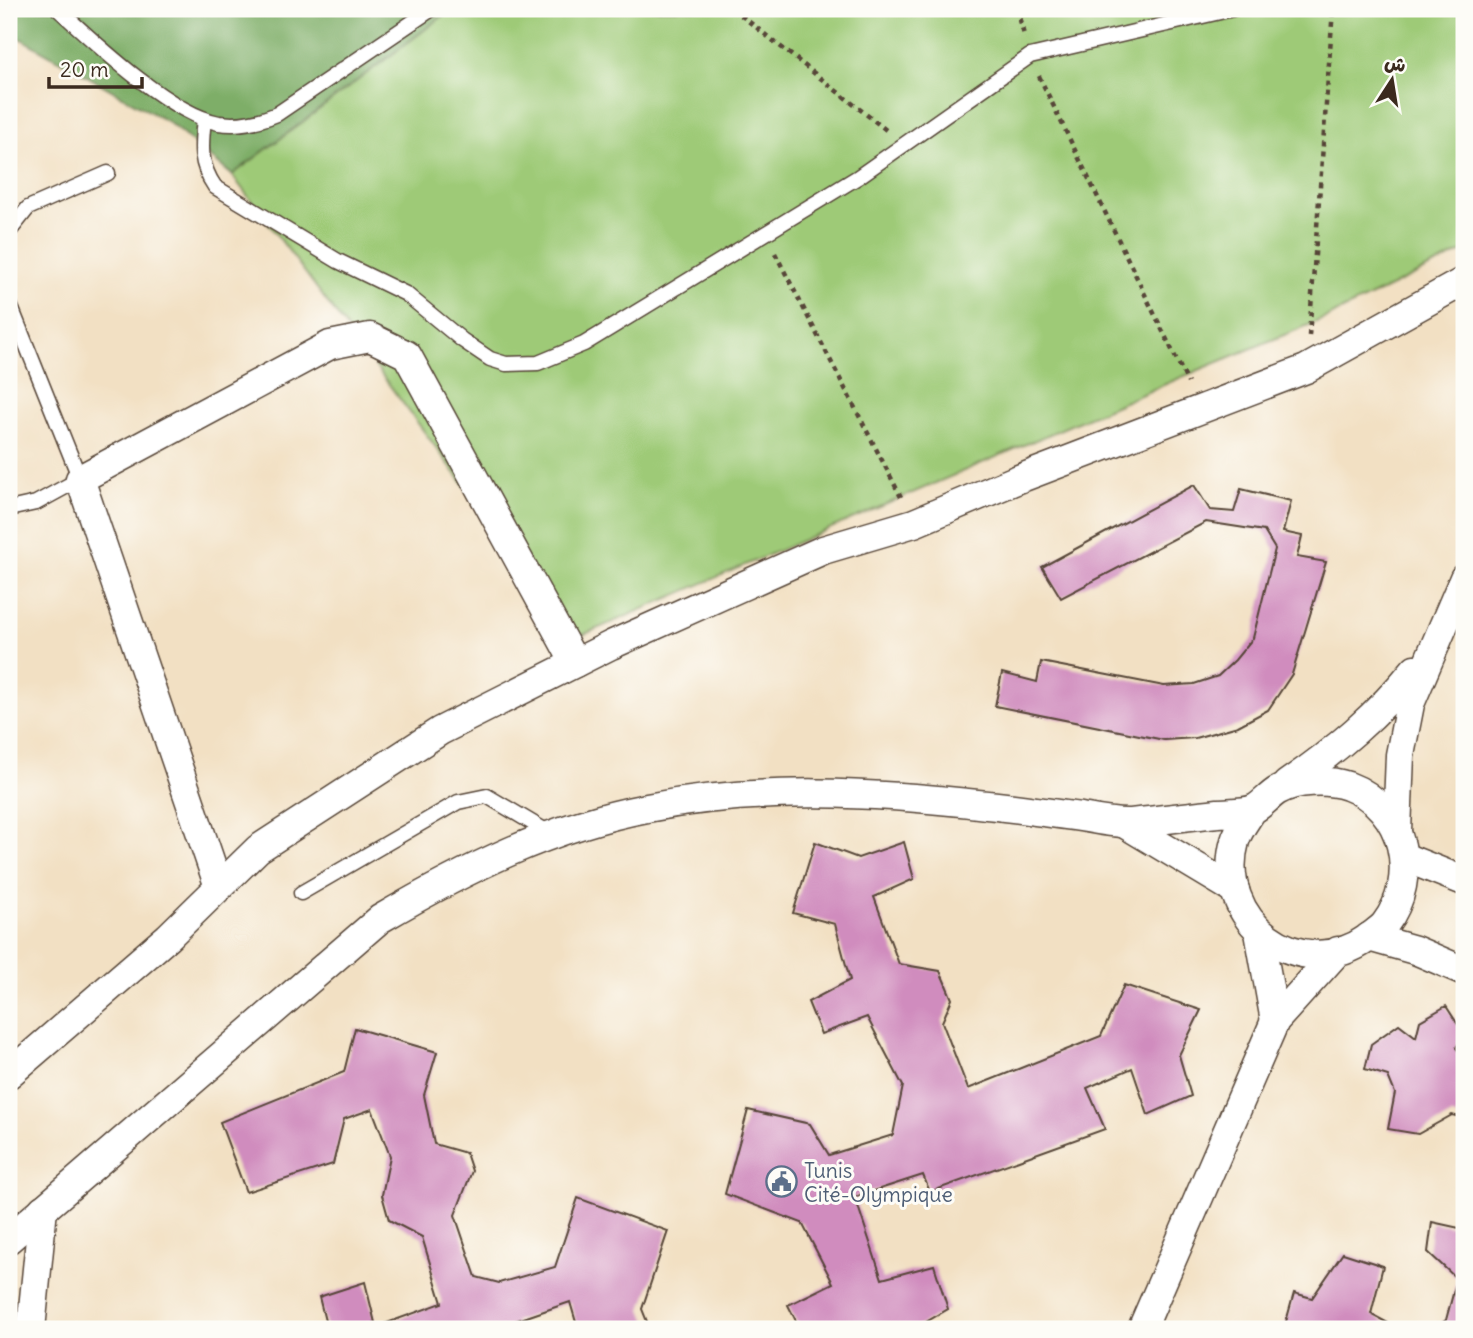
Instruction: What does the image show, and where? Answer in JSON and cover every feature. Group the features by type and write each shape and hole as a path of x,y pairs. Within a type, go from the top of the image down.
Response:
{"street":[{"path":"9,1074 168,937 258,849 440,732 575,663 823,550 914,523 1016,480 1306,369 1464,281"},
{"path":"219,887 80,479 330,345 370,337 407,355 575,663"},
{"path":"1397,831 1403,733 1410,704 1464,578"},
{"path":"1281,789 1314,781 1348,786 1377,803 1397,831 1406,858 1401,898 1383,927 1355,947 1322,955 1288,950 1259,932 1239,905 1235,890 1231,872 1236,838 1253,809 1281,789 1340,747 1366,724 1392,698 1434,645"},
{"path":"9,1239 380,919 434,887 584,821 650,807 733,796 845,792 1010,807 1125,824 1253,809"},
{"path":"1125,824 1235,890"},
{"path":"1406,858 1464,881"},
{"path":"1259,932 1275,1021"},
{"path":"1369,937 1415,950 1464,971"},
{"path":"1142,1329 1275,1021 1338,951"},
{"path":"31,1329 43,1209"}],"lane":[{"path":"58,9 130,71 186,111 204,119 234,124 254,123 277,114 432,9"},
{"path":"204,119 202,159 204,170 215,187 338,261 406,294 477,352 506,365 538,363 584,344 858,177 1030,56 1233,9"},
{"path":"9,232 28,208 108,173"},
{"path":"9,302 80,479 36,503 9,509"},
{"path":"301,893 458,803 487,796 551,834"}],"path":[{"path":"733,9 904,144"},
{"path":"1017,9 1030,56 1200,409"},
{"path":"1306,369 1333,9"},
{"path":"765,234 914,523"}],"green space":[{"path":"9,9 452,9 232,175 168,122 9,32"},
{"path":"452,9 1464,9 1464,251 1328,317 1182,377 578,637 232,175"}],"building":[{"path":"1194,485 1210,510 1234,512 1241,489 1291,501 1283,532 1302,536 1297,557 1326,562 1292,674 1268,710 1238,726 1195,738 1164,740 995,706 1002,673 1037,682 1041,662 1164,686 1194,684 1218,676 1235,660 1253,638 1275,549 1264,531 1206,522 1061,598 1042,567"},
{"path":"815,842 858,858 904,842 914,879 874,897 899,964 940,971 952,999 942,1022 968,1089 1101,1036 1124,985 1201,1010 1179,1055 1191,1096 1148,1115 1132,1068 1087,1088 1105,1129 930,1192 923,1175 855,1197 882,1279 934,1265 948,1309 914,1329 800,1329 788,1305 833,1283 802,1223 725,1194 748,1110 810,1124 829,1155 893,1135 903,1086 867,1017 821,1034 808,1002 850,980 835,924 793,913"},
{"path":"1446,1006 1464,1034 1456,1048 1464,1058 1464,1118 1452,1115 1418,1134 1388,1129 1395,1093 1388,1076 1365,1069 1371,1044 1399,1024 1416,1037 1420,1021"},
{"path":"355,1028 437,1052 424,1095 434,1144 466,1153 472,1171 455,1215 476,1277 499,1283 555,1267 578,1198 668,1231 642,1309 650,1329 578,1329 570,1302 515,1321 517,1329 327,1329 319,1297 365,1282 376,1327 442,1303 422,1237 389,1220 382,1195 390,1156 372,1109 344,1119 333,1164 246,1192 220,1122 344,1072"},
{"path":"1432,1222 1464,1229 1464,1329 1433,1329 1446,1320 1457,1279 1428,1252"},
{"path":"1343,1253 1383,1266 1371,1314 1399,1329 1284,1329 1294,1293 1312,1298"}],"place":[{"name":"Tunis Cité-Olympique","path":"781,1182"}]}
